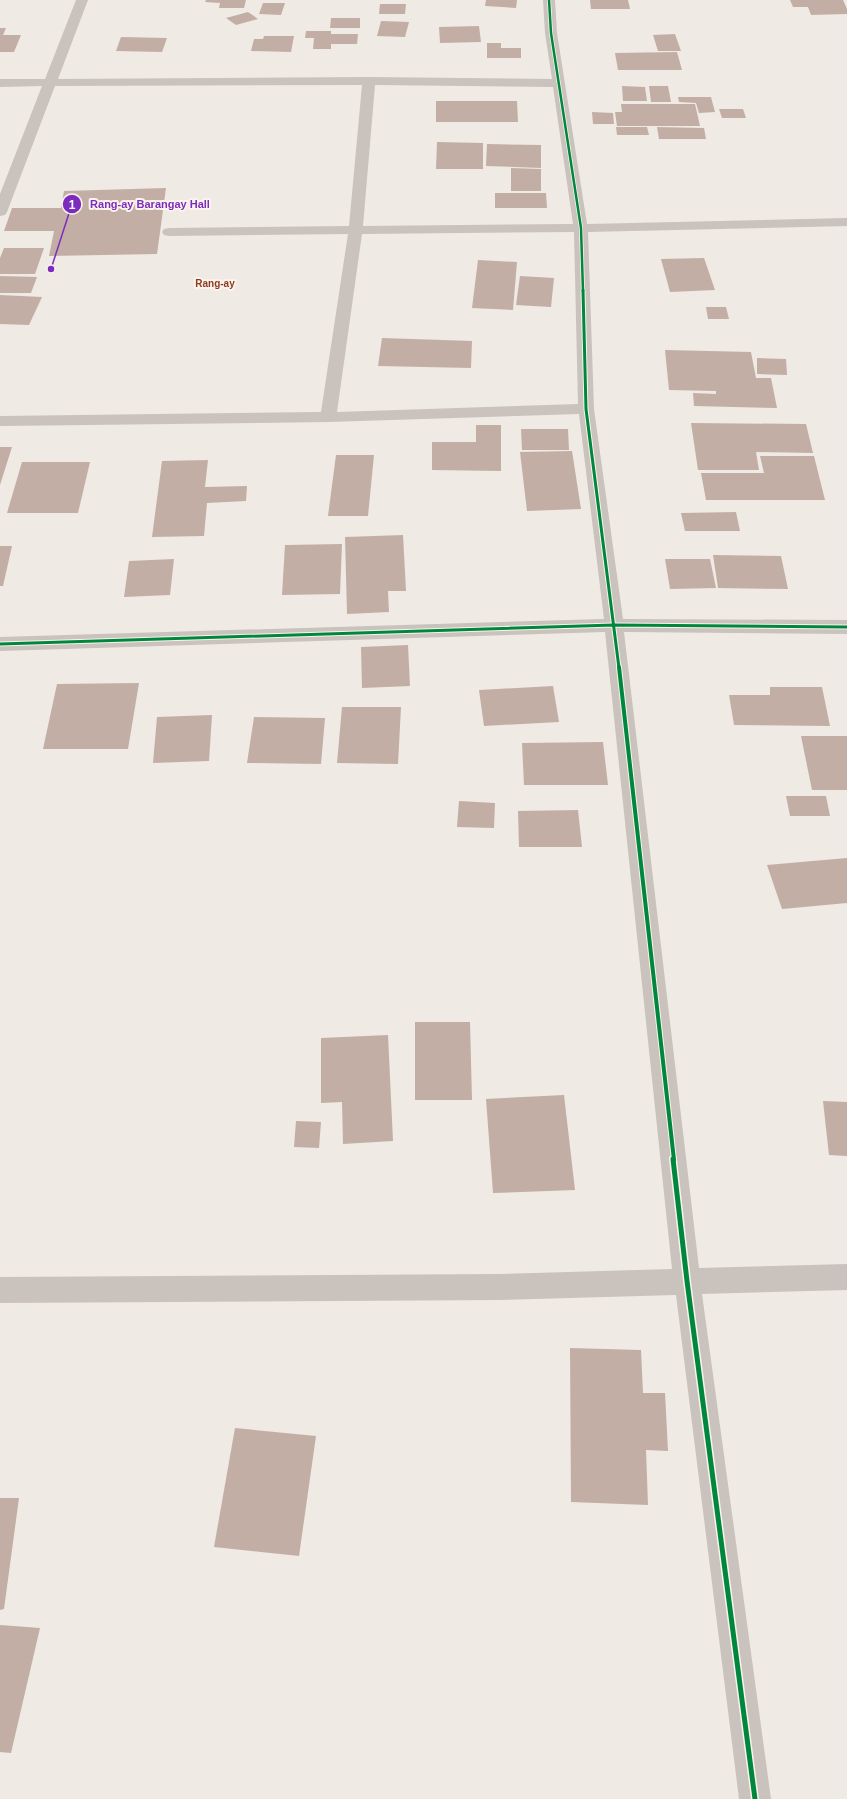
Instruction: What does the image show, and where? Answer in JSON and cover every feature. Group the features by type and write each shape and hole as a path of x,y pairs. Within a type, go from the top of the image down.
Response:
{"street":[{"path":"0,212 48,84 82,0"},
{"path":"549,0 551,32 580,228 586,409 614,625 687,1281 755,1799"},
{"path":"328,417 356,230 369,81"},
{"path":"0,83 48,84 369,81 559,82"},
{"path":"169,232 580,228 847,222"},
{"path":"0,421 328,417 586,409"},
{"path":"0,644 614,625 847,627"},
{"path":"0,1290 499,1287 847,1277"}],"building":[{"path":"206,0 246,0 244,8 219,8 220,3 205,2"},
{"path":"486,0 517,0 516,8 485,6"},
{"path":"590,0 628,0 630,9 591,9"},
{"path":"790,0 843,0 847,9 847,14 811,15 808,7 793,7"},
{"path":"263,3 285,3 281,15 259,14"},
{"path":"380,4 406,4 405,14 379,14"},
{"path":"248,12 258,19 236,25 226,18"},
{"path":"331,18 360,18 360,28 330,28"},
{"path":"381,21 409,22 405,37 377,36"},
{"path":"479,26 481,42 440,43 439,27"},
{"path":"0,28 6,28 3,35 21,35 14,52 0,52"},
{"path":"306,31 331,31 331,34 358,34 357,44 331,44 331,49 313,49 314,38 305,38"},
{"path":"675,34 681,51 658,51 653,35"},
{"path":"264,36 294,36 291,52 251,51 254,39 263,39"},
{"path":"121,37 167,38 162,52 116,51"},
{"path":"487,43 501,43 501,48 521,48 521,58 487,58"},
{"path":"677,52 682,70 618,70 615,53"},
{"path":"622,86 645,87 647,101 623,101"},
{"path":"649,86 668,86 671,102 651,102"},
{"path":"678,97 711,97 715,112 699,113 696,103 679,102"},
{"path":"436,101 517,101 518,122 436,122"},
{"path":"621,104 695,104 700,126 617,126 615,112 622,112"},
{"path":"719,109 743,109 746,118 722,118"},
{"path":"592,112 613,113 614,124 593,124"},
{"path":"616,127 647,127 649,135 617,135"},
{"path":"657,127 704,128 706,139 659,139"},
{"path":"437,142 483,143 483,169 436,169"},
{"path":"487,144 541,145 541,168 486,166"},
{"path":"511,168 541,169 541,191 511,191"},
{"path":"166,188 157,254 49,256 54,231 4,231 12,208 61,208 64,191"},
{"path":"495,193 546,193 547,208 495,208"},
{"path":"4,248 44,248 35,274 0,274 0,258"},
{"path":"704,258 715,290 670,292 661,259"},
{"path":"478,260 517,262 513,310 472,308"},
{"path":"0,276 37,277 31,293 0,293"},
{"path":"520,276 554,278 551,307 516,305"},
{"path":"0,295 42,297 29,325 0,324"},
{"path":"706,307 726,307 729,319 708,319"},
{"path":"382,338 472,341 471,368 378,366"},
{"path":"665,350 751,352 756,378 771,378 777,408 694,406 693,393 716,394 716,391 669,390"},
{"path":"757,358 786,359 787,375 757,374"},
{"path":"691,423 806,424 813,453 756,452 759,470 698,470"},
{"path":"476,425 501,425 501,471 432,470 432,442 476,442"},
{"path":"521,429 568,429 569,450 522,450"},
{"path":"0,447 12,447 0,485"},
{"path":"572,451 581,509 527,511 520,452"},
{"path":"336,455 374,455 368,516 328,516"},
{"path":"760,456 814,456 825,500 706,500 701,473 764,473"},
{"path":"208,460 205,487 247,486 246,501 207,503 204,536 152,537 162,461"},
{"path":"22,462 90,462 78,513 7,513"},
{"path":"736,512 740,531 685,531 681,513"},
{"path":"403,535 406,591 388,591 389,612 347,614 345,537"},
{"path":"342,544 340,594 282,595 285,545"},
{"path":"0,546 12,546 3,586 0,586"},
{"path":"713,555 781,556 788,589 718,588"},
{"path":"174,559 170,595 124,597 129,561"},
{"path":"665,559 710,559 716,588 670,589"},
{"path":"408,645 410,686 362,688 361,647"},
{"path":"139,683 128,749 43,749 57,684"},
{"path":"553,686 559,722 484,726 479,690"},
{"path":"770,687 822,687 830,726 734,725 729,695 770,695"},
{"path":"342,707 401,707 398,764 337,763"},
{"path":"212,715 209,761 153,763 157,717"},
{"path":"254,717 325,718 321,764 247,763"},
{"path":"801,736 847,736 847,790 812,790"},
{"path":"603,742 608,785 524,785 522,743"},
{"path":"786,796 826,796 830,816 790,816"},
{"path":"459,801 495,803 494,828 457,827"},
{"path":"578,810 582,847 519,847 518,811"},
{"path":"847,858 847,903 782,909 767,865"},
{"path":"415,1022 470,1022 472,1100 415,1100"},
{"path":"388,1035 393,1141 343,1144 342,1102 321,1103 321,1038"},
{"path":"564,1095 575,1190 493,1193 486,1099"},
{"path":"823,1101 847,1102 847,1156 829,1155"},
{"path":"296,1121 321,1122 319,1148 294,1147"},
{"path":"570,1348 641,1350 643,1393 665,1393 668,1451 646,1450 648,1505 571,1502"},
{"path":"235,1428 316,1436 299,1556 214,1547"},
{"path":"0,1498 19,1498 4,1609 0,1610"},
{"path":"0,1625 40,1628 11,1753 0,1752"}],"cycle path":[{"path":"549,0 551,33 581,228 586,409 614,625 687,1281 755,1799"},
{"path":"0,644 614,625 847,627"}],"place":[{"name":"Rang-ay Barangay Hall","path":"51,269"}],"district":[{"name":"Rang-ay","path":"215,283"}]}
